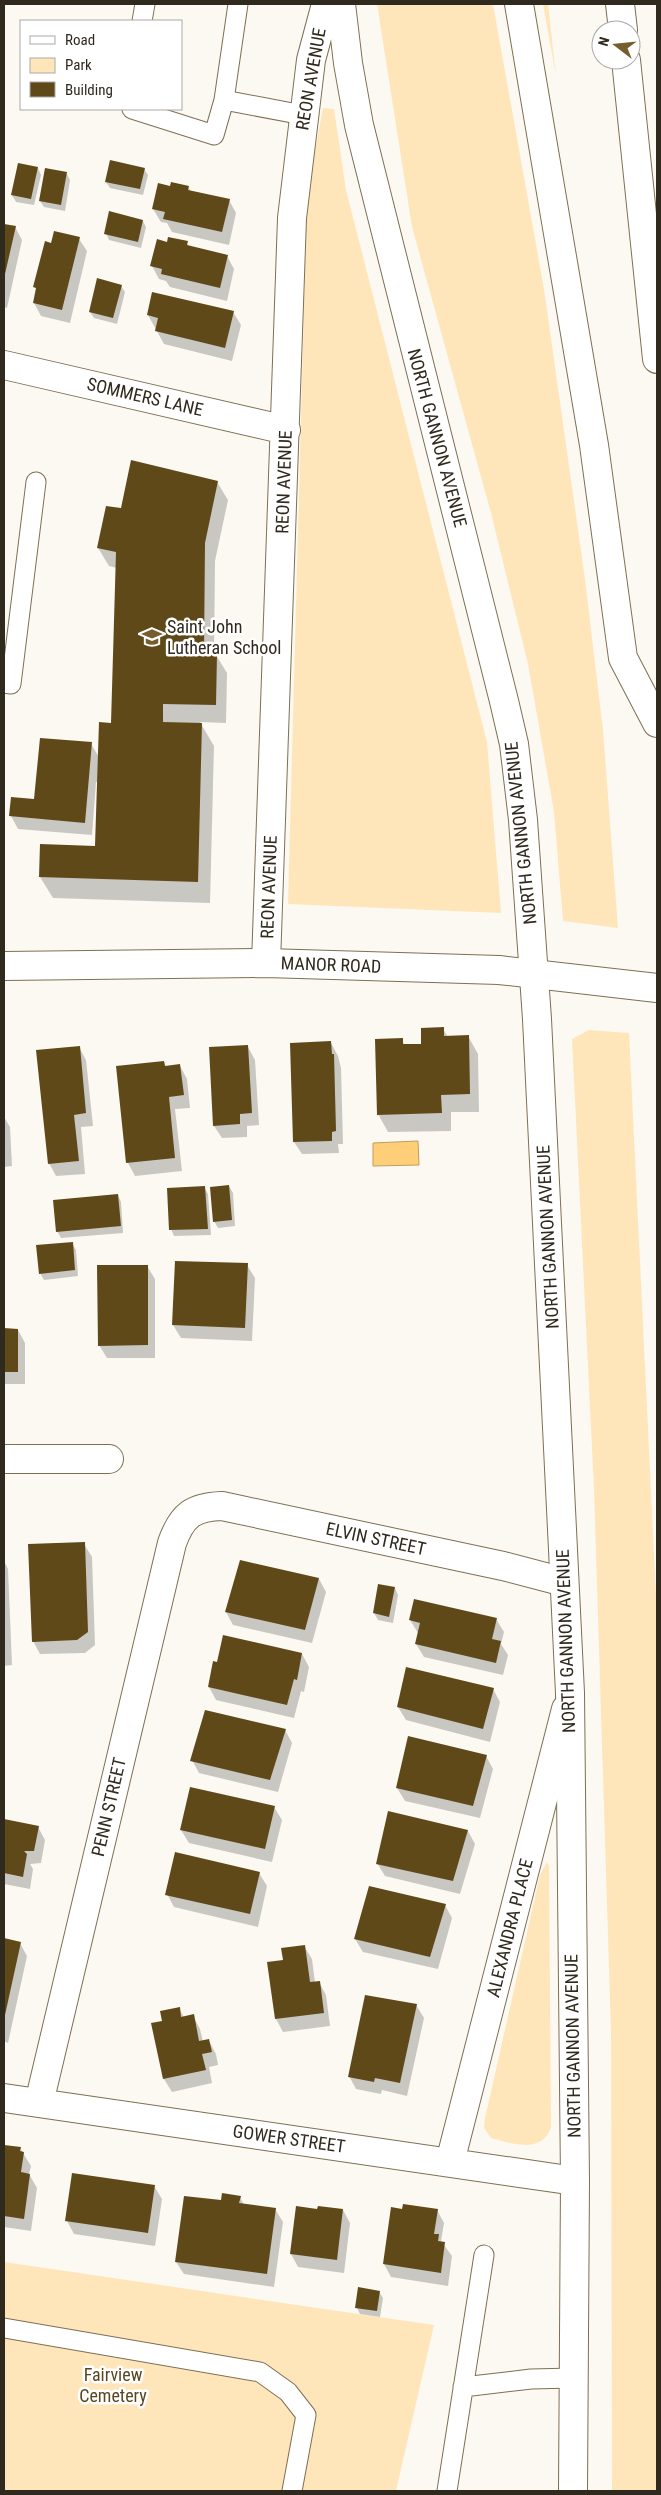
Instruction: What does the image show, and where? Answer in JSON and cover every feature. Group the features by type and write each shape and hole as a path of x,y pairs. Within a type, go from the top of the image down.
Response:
{"main road":[{"name":"REON AVENUE","path":"266,963 292,218 311,60 326,4"},
{"name":"NORTH GANNON AVENUE","path":"341,4 348,63 374,191 514,744 523,820 533,973 570,1693 575,2181 573,2491"},
{"path":"520,4 594,445 623,658 657,723"},
{"path":"620,4 622,20"},
{"path":"627,70 657,359"},
{"name":"SOMMERS LANE","path":"4,365 286,430"},
{"name":"MANOR ROAD","path":"4,966 266,963 499,970 657,988"},
{"path":"4,1459 109,1459"},
{"name":"ELVIN STREET","path":"188,1514 204,1506 222,1506 503,1566 564,1582"},
{"name":"PENN STREET","path":"39,2103 172,1543 178,1527 188,1514"},
{"name":"ALEXANDRA PLACE","path":"450,2162 570,1693"},
{"name":"GOWER STREET","path":"4,2098 575,2181"}],"lane":[{"path":"142,20 145,4"},
{"path":"135,110 214,134 224,100 238,4"},
{"path":"224,100 303,115"},
{"path":"4,683 11,684 36,482"},
{"path":"447,2491 484,2255"},
{"path":"4,2328 260,2372 288,2392 306,2415 292,2491"},
{"path":"463,2387 531,2378 574,2378"}],"green space":[{"path":"377,4 493,4 544,289 585,579 603,730 618,928 563,921 554,812 528,664 491,513 412,227"},
{"path":"543,4 548,4 556,76"},
{"path":"323,108 334,109 346,190 487,742 501,913 288,904 307,195"},
{"path":"589,1030 629,1033 657,1616 657,2491 612,2491 611,2032 594,1490 572,1039"},
{"path":"547,1862 549,1866 551,2127 541,2141 526,2145 508,2143 491,2138 484,2128 540,1875"},
{"name":"Fairview Cemetery","path":"4,2262 434,2325 396,2491 4,2491"}],"shaded area":[{"path":"418,1141 419,1165 373,1166 373,1143"}],"building":[{"path":"110,160 145,168 140,189 105,182"},
{"path":"18,163 38,167 31,199 11,195"},
{"path":"45,168 67,172 61,205 39,201"},
{"path":"171,182 189,186 188,190 230,199 222,232 163,219 165,212 152,209 158,183 170,186"},
{"path":"109,211 143,220 138,242 104,234"},
{"path":"4,224 16,226 5,274 4,274"},
{"path":"54,231 80,237 62,310 33,303 36,288 33,287 45,241 51,243"},
{"path":"168,237 188,241 187,245 228,255 220,288 161,274 162,269 150,266 157,239 167,242"},
{"path":"97,278 122,285 113,318 89,312"},
{"path":"152,292 234,311 225,348 155,331 158,318 147,315"},
{"path":"131,460 218,481 205,543 204,653 217,654 216,705 163,704 163,722 202,723 198,882 39,877 40,844 95,846 99,722 111,723 116,552 97,548 106,506 121,508"},
{"path":"40,738 92,742 85,823 9,816 11,797 34,799"},
{"path":"444,1027 444,1036 469,1035 470,1094 441,1095 442,1113 377,1115 375,1039 403,1038 403,1044 421,1044 421,1028"},
{"path":"331,1041 332,1054 334,1054 336,1131 332,1132 332,1141 293,1142 290,1043"},
{"path":"248,1045 252,1113 240,1114 240,1124 213,1126 209,1047"},
{"path":"80,1046 86,1113 74,1115 79,1161 48,1164 36,1050"},
{"path":"164,1061 165,1066 180,1064 184,1095 169,1097 175,1158 126,1163 116,1066"},
{"path":"229,1185 232,1220 213,1222 210,1187"},
{"path":"205,1186 208,1229 169,1230 167,1188"},
{"path":"118,1194 121,1226 56,1232 53,1200"},
{"path":"73,1242 75,1270 39,1274 36,1245"},
{"path":"175,1261 248,1263 245,1328 172,1325"},
{"path":"97,1265 148,1265 148,1345 98,1346"},
{"path":"4,1328 18,1329 18,1372 4,1372"},
{"path":"85,1542 88,1632 77,1640 32,1642 28,1544"},
{"path":"240,1560 319,1578 305,1630 225,1612"},
{"path":"378,1584 395,1587 389,1617 373,1613"},
{"path":"414,1599 497,1618 492,1639 501,1641 496,1663 415,1644 420,1623 409,1620"},
{"path":"223,1635 302,1653 297,1680 294,1679 287,1705 208,1687 213,1661 217,1662"},
{"path":"406,1667 494,1688 483,1729 397,1707"},
{"path":"205,1710 286,1729 270,1780 190,1761"},
{"path":"408,1736 487,1755 473,1806 396,1788"},
{"path":"190,1787 275,1806 265,1849 180,1830"},
{"path":"388,1811 468,1830 453,1881 376,1864"},
{"path":"4,1819 39,1826 34,1851 24,1851 27,1854 23,1877 4,1873"},
{"path":"175,1852 260,1872 250,1914 165,1895"},
{"path":"369,1886 446,1904 430,1957 354,1939"},
{"path":"4,1938 21,1942 5,2015 4,2015"},
{"path":"305,1945 310,1982 320,1981 324,2013 275,2019 267,1962 283,1960 281,1948"},
{"path":"365,1995 417,2004 400,2083 375,2078 374,2082 348,2077"},
{"path":"180,2007 181,2017 194,2014 199,2041 209,2039 212,2052 202,2054 206,2070 163,2079 151,2023 162,2021 160,2011"},
{"path":"4,2145 21,2147 20,2151 24,2152 21,2172 30,2174 24,2219 4,2216"},
{"path":"72,2173 155,2185 148,2233 65,2221"},
{"path":"222,2193 241,2196 239,2203 276,2208 267,2274 175,2262 184,2196 221,2200"},
{"path":"403,2204 438,2209 434,2234 439,2234 438,2241 445,2242 441,2273 383,2264 391,2207 402,2209"},
{"path":"296,2206 317,2209 318,2206 343,2209 337,2260 290,2254"},
{"path":"358,2287 380,2291 377,2311 355,2308"}],"place":[{"name":"Saint John Lutheran School","path":"152,637"}]}
